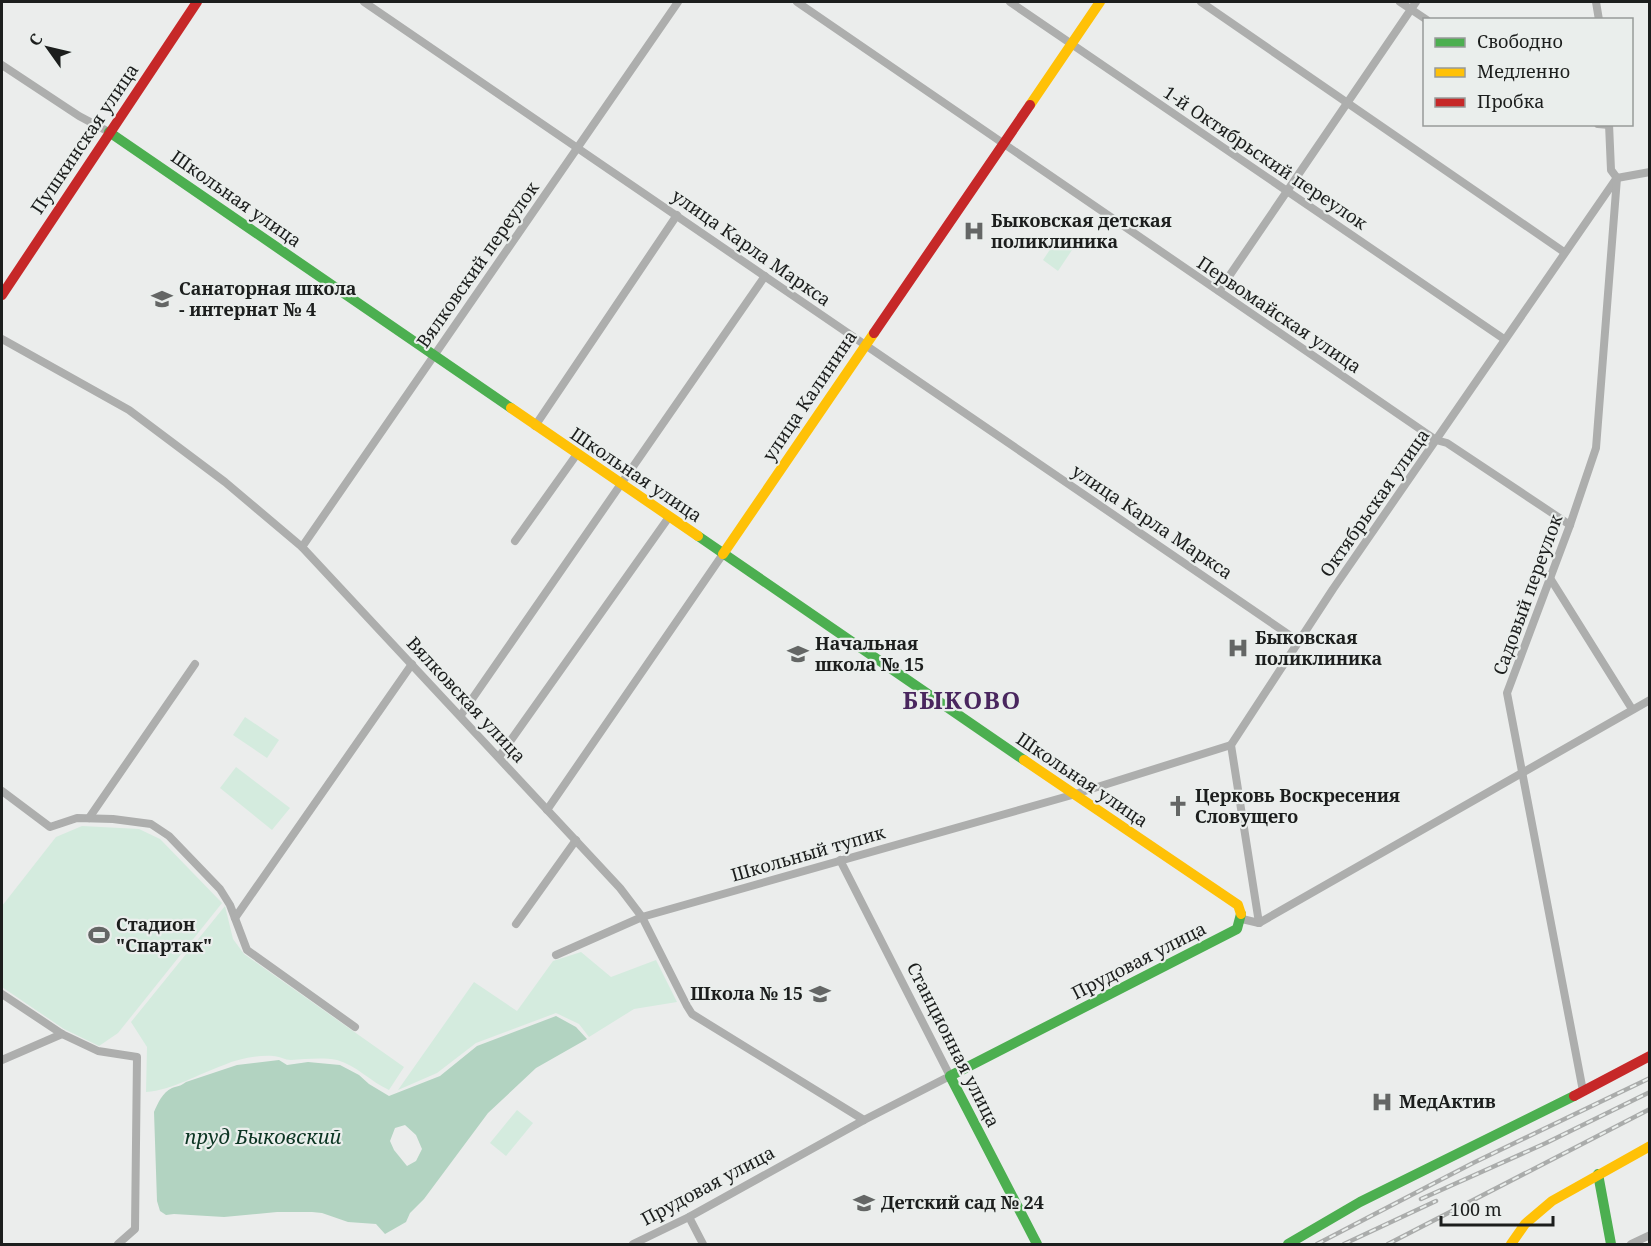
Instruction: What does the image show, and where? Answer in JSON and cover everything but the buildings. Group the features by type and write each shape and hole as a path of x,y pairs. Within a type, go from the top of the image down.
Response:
{"main road":[{"name":"Пушкинская улица","path":"2,296 197,2"},
{"name":"улица Калинина","path":"723,554 1100,2"},
{"name":"Школьная улица","path":"109,132 1072,795 1238,905 1242,919"},
{"name":"Прудовая улица","path":"950,1076 1237,928 1242,919"},
{"path":"1288,1245 1360,1202 1650,1056"},
{"name":"Станционная улица","path":"950,1076 1037,1245"},
{"path":"1511,1245 1525,1224 1538,1212 1598,1174 1650,1146"},
{"path":"1598,1174 1611,1245"}],"street":[{"name":"улица Карла Маркса","path":"364,2 1298,641"},
{"name":"Вялковский переулок","path":"302,547 678,2"},
{"name":"Первомайская улица","path":"796,2 1436,440 1447,443 1570,525"},
{"name":"1-й Октябрьский переулок","path":"1010,2 1504,339"},
{"path":"1202,2 1564,252"},
{"path":"1400,2 1414,5 1425,18"},
{"path":"1595,2 1599,18"},
{"path":"1219,291 1414,5"},
{"name":"Школьная улица","path":"2,66 79,116 109,132"},
{"path":"1609,126 1611,170 1617,178 1650,172"},
{"name":"Октябрьская улица","path":"1231,745 1298,641 1617,178"},
{"name":"Садовый переулок","path":"1583,1091 1507,693 1570,525 1596,448 1617,178"},
{"path":"535,426 677,215"},
{"path":"461,715 765,276"},
{"name":"Вялковская улица","path":"2,339 129,410 225,482 302,547 613,880 642,917 693,1014 864,1120"},
{"path":"515,541 577,454"},
{"path":"499,757 669,517"},
{"name":"улица Калинина","path":"547,810 723,554"},
{"path":"1550,578 1632,709"},
{"path":"89,818 195,664"},
{"path":"235,918 412,664"},
{"path":"1242,919 1259,923 1650,700"},
{"path":"1231,745 1259,923"},
{"name":"Школьный тупик","path":"556,955 642,917 1072,795 1231,745"},
{"path":"2,791 50,827 77,818 113,819 151,824 169,836 220,890 230,904 247,950 355,1027"},
{"path":"516,924 576,840"},
{"name":"Станционная улица","path":"840,860 950,1076"},
{"path":"2,994 62,1034 98,1051 137,1057 135,1229 118,1245"},
{"path":"2,1059 62,1034"},
{"name":"Прудовая улица","path":"633,1245 950,1076"},
{"path":"689,1217 703,1245"},
{"path":"1631,1245 1650,1235"}],"shaded area":[{"path":"1057,239 1072,250 1058,271 1043,260"},
{"path":"245,717 279,740 267,758 233,735"},
{"path":"236,767 290,808 272,830 220,788"},
{"name":"Стадион \"Спартак\"","path":"82,826 139,829 160,839 222,903 118,1033 99,1046 64,1029 2,987 2,906 56,837"},
{"path":"225,906 233,939 244,954 404,1067 389,1090 337,1060 320,1058 291,1060 267,1056 235,1061 176,1085 146,1092 147,1047 131,1022"},
{"path":"581,952 611,977 656,960 677,1002 634,1009 589,1037 579,1024 556,1013 476,1043 437,1073 398,1090 474,982 517,1011 553,961"},
{"path":"517,1110 533,1123 506,1156 490,1143"}],"water":[{"name":"пруд Быковский","path":"556,1016 576,1027 587,1039 536,1068 488,1113 424,1199 410,1213 406,1222 385,1234 376,1224 348,1222 322,1213 277,1212 224,1217 166,1215 160,1211 157,1201 154,1112 163,1095 172,1088 237,1065 279,1060 287,1065 308,1062 340,1065 389,1096 440,1076 477,1046","holes":["405,1125 416,1135 422,1149 416,1161 407,1166 390,1141 395,1128"]}],"railway":[{"path":"1317,1244 1473,1163 1650,1078"},
{"path":"1421,1199 1546,1143 1650,1092"},
{"path":"1388,1244 1650,1109"},
{"path":"1344,1244 1436,1201"}],"traffic: fast":[{"path":"109,132 511,408"},
{"path":"698,536 1024,760"},
{"path":"1037,1244 950,1076 1237,929 1241,914"},
{"path":"1288,1244 1360,1202 1574,1096"},
{"path":"1598,1174 1611,1244"}],"traffic: slow":[{"path":"1030,105 1100,2"},
{"path":"723,554 874,333"},
{"path":"511,408 698,536"},
{"path":"1024,760 1238,905 1241,914"},
{"path":"1511,1244 1525,1224 1552,1201 1650,1146"}],"traffic: jam":[{"path":"2,295 197,2"},
{"path":"874,333 1030,105"},
{"path":"1574,1096 1650,1056"}],"place":[{"name":"Быковская детская поликлиника","path":"974,231"},
{"name":"Санаторная школа - интернат № 4","path":"162,299"},
{"name":"Быковская поликлиника","path":"1238,648"},
{"name":"Начальная школа № 15","path":"798,654"},
{"name":"Церковь Воскресения Словущего","path":"1178,806"},
{"name":"Стадион \"Спартак\"","path":"99,935"},
{"name":"Школа № 15","path":"820,994"},
{"name":"МедАктив","path":"1382,1102"},
{"name":"Детский сад № 24","path":"864,1203"}],"district":[{"name":"БЫКОВО","path":"962,701"}]}
